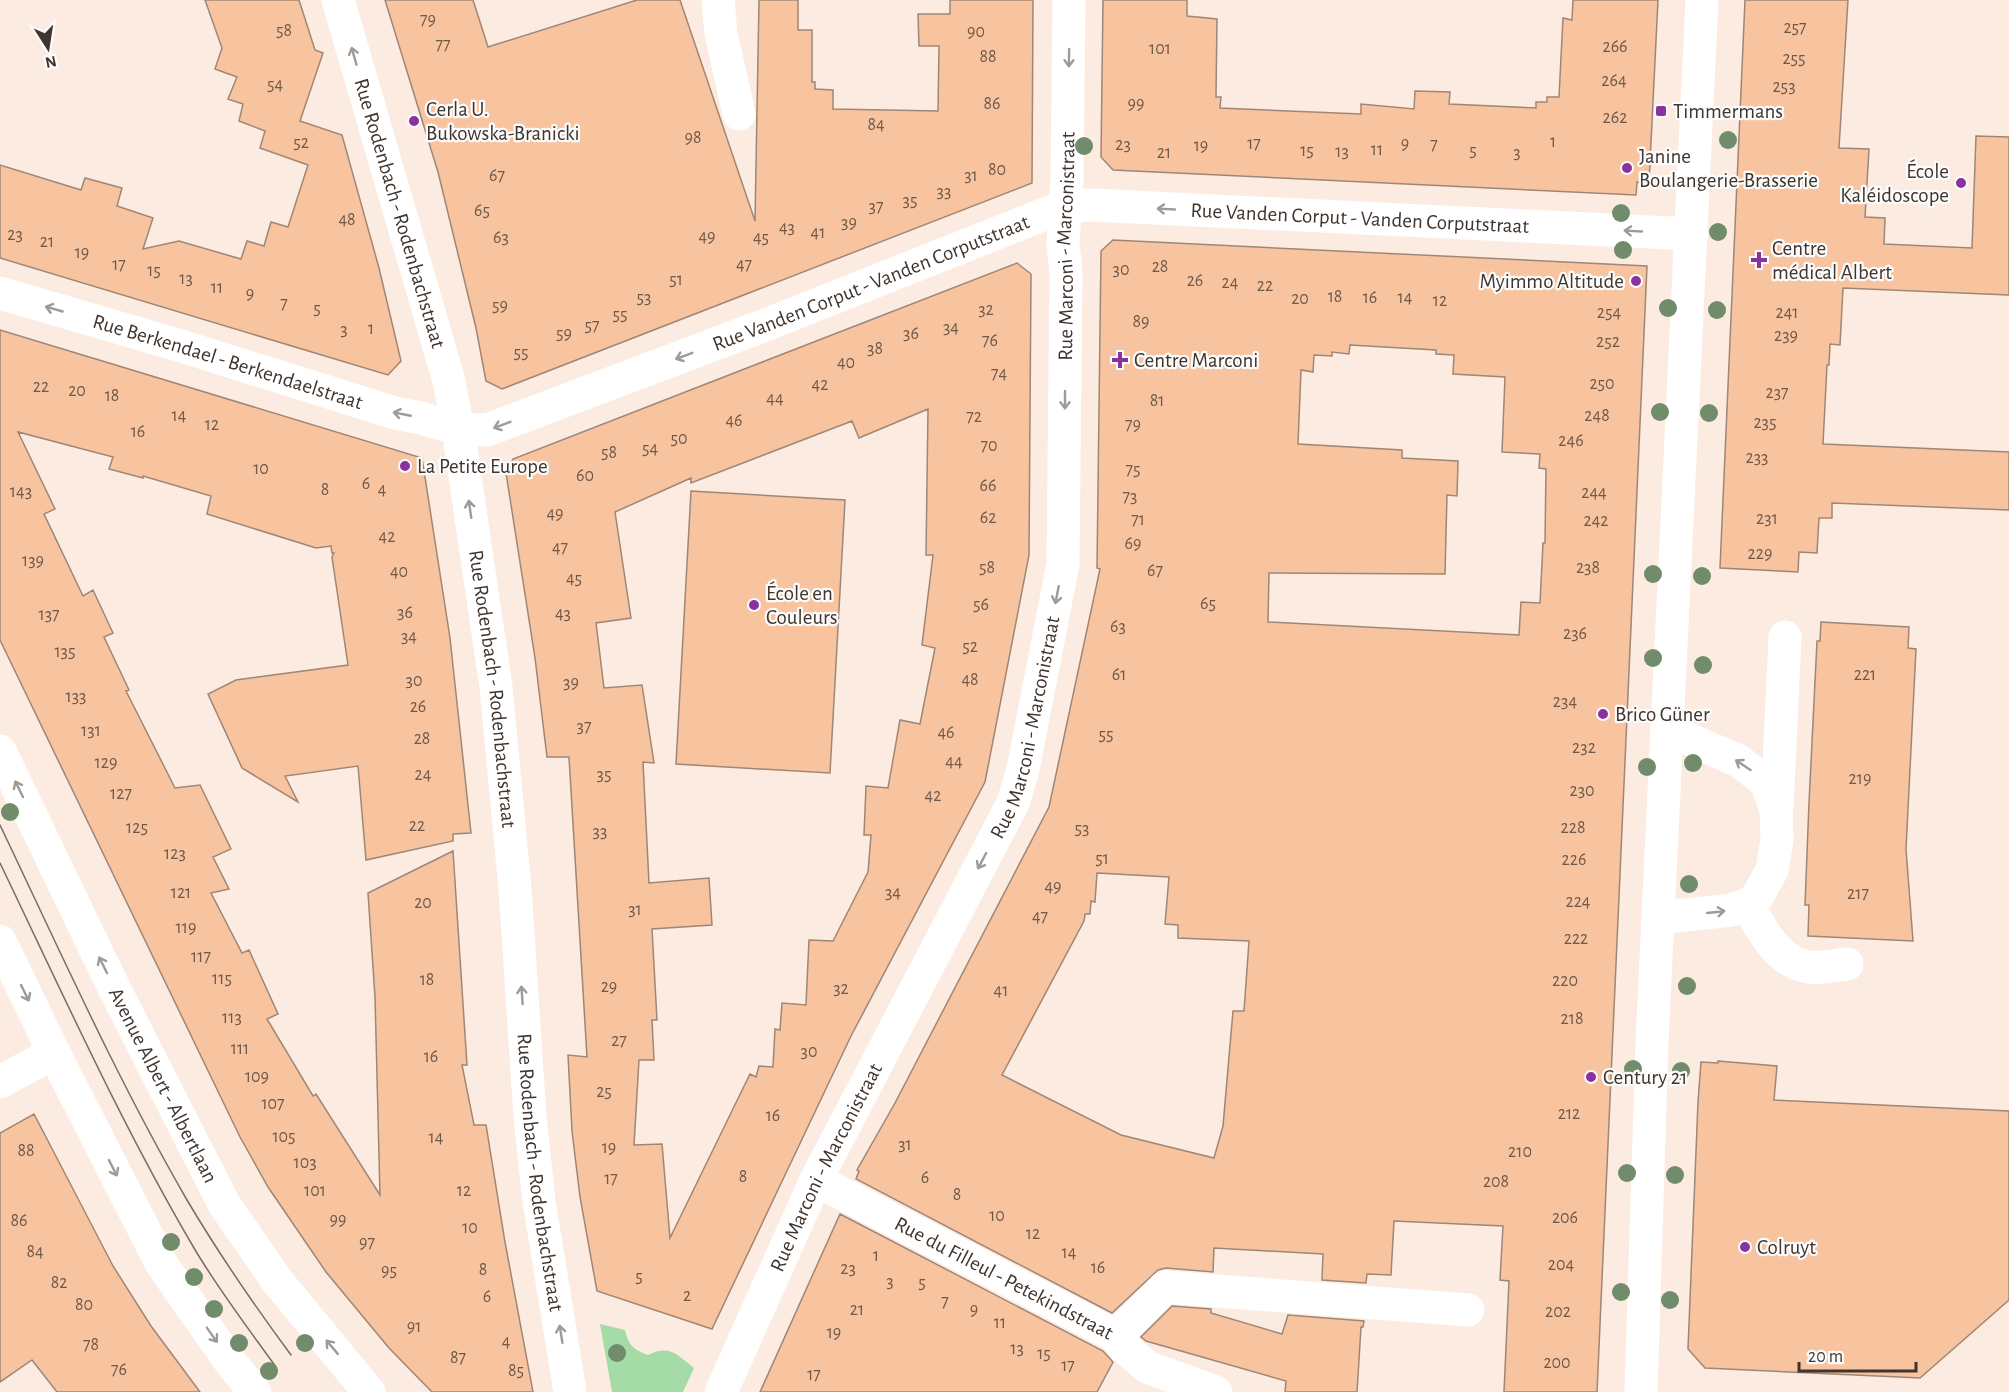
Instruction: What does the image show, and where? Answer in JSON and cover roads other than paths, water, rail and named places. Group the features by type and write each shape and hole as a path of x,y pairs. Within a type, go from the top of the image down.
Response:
{"street":[{"name":"Rue Rodenbach - Rodenbachstraat","path":"338,0 449,381 458,429 496,687 515,889 530,1117 539,1201 570,1392"},
{"path":"718,0 721,34 739,114"},
{"name":"Rue Marconi - Marconistraat","path":"721,1392 816,1180 1013,803 1023,769 1063,564 1066,284 1063,243 1069,0"},
{"path":"1641,1392 1652,1042 1702,0"},
{"name":"Rue Vanden Corput - Vanden Corputstraat","path":"458,429 487,430 768,324 1065,206 1692,234"},
{"name":"Rue Berkendael - Berkendaelstraat","path":"0,293 178,345 395,414 421,418 458,429"},
{"path":"1658,918 1732,910 1748,904 1756,898 1773,870 1777,840 1776,809 1785,637"},
{"path":"1667,730 1739,761 1766,782 1776,809"},
{"name":"Avenue Albert - Albertlaan","path":"0,751 114,988 224,1204 278,1282 369,1392"},
{"path":"1748,904 1758,924 1785,957 1805,967 1847,964"},
{"path":"0,941 161,1263 231,1363 255,1392"},
{"path":"0,1082 54,1053"},
{"name":"Rue du Filleul - Petekindstraat","path":"816,1180 1116,1336 1165,1287 1468,1310"},
{"path":"1116,1336 1124,1347 1147,1367 1216,1392"}],"tram line":[{"path":"0,825 90,1014 161,1154 224,1260 291,1355"},
{"path":"0,863 93,1057 167,1201 213,1278 276,1367"}],"place":[{"name":"Timmermans","path":"1661,111"},
{"name":"Cerla U. Bukowska-Branicki","path":"414,121"},
{"name":"Janine Boulangerie-Brasserie","path":"1627,168"},
{"name":"École Kaléidoscope","path":"1961,183"},
{"name":"Centre médical Albert","path":"1759,260"},
{"name":"Myimmo Altitude","path":"1636,281"},
{"name":"Centre Marconi","path":"1120,360"},
{"name":"La Petite Europe","path":"405,466"},
{"name":"École en Couleurs","path":"754,605"},
{"name":"Brico Güner","path":"1603,714"},
{"name":"Century 21","path":"1591,1077"},
{"name":"Colruyt","path":"1745,1247"}]}
